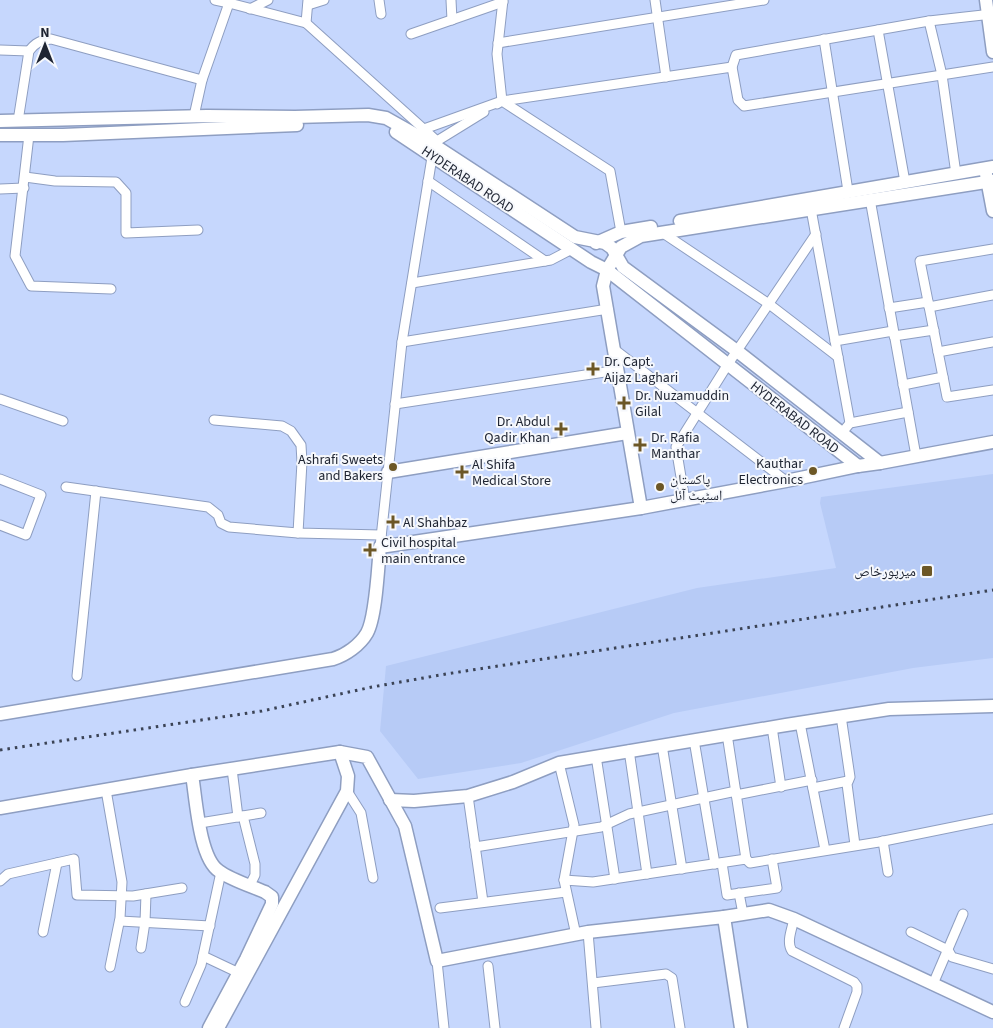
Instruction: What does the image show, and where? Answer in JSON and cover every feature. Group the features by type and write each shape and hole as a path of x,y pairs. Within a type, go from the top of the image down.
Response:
{"main road":[{"path":"986,0 990,14 993,52"},
{"name":"HYDERABAD ROAD","path":"0,121 194,116 295,117 368,115 386,118 575,237 605,243 612,248 622,267 737,351 880,463"},
{"name":"HYDERABAD ROAD","path":"0,135 367,123 383,125 400,134 434,147 572,248 607,270 858,466"},
{"path":"588,259 591,246 622,232 848,191 989,168 993,211"},
{"path":"641,508 603,286 607,270 621,247 641,236 990,181"},
{"path":"388,472 627,433"},
{"path":"0,714 342,656 357,646 370,626 381,541 685,501 858,466 993,442"},
{"path":"390,800 414,801 468,796 512,782 559,763 800,722 889,709 993,706"},
{"path":"218,1028 347,791 348,776 340,752"},
{"path":"0,808 192,774 340,752 367,757 405,826 437,961 588,932 724,917 768,910 794,920 993,1012"},
{"path":"192,774 204,850 210,862 221,872 272,897 272,904 239,973 209,1028"},
{"path":"724,917 741,1028"}],"street":[{"path":"66,487 208,507 218,515 221,524 229,527 381,541 402,342 434,147 424,129 306,23 216,0"},
{"path":"250,9 268,0"},
{"path":"306,23 308,2 324,0"},
{"path":"379,0 381,14"},
{"path":"451,0 452,20"},
{"path":"655,0 666,77"},
{"path":"498,43 764,0"},
{"path":"412,34 503,1 497,54 502,101"},
{"path":"194,116 202,80 229,2"},
{"path":"990,14 930,21 736,55 732,67 738,100 744,106 993,67"},
{"path":"930,21 942,75 956,174"},
{"path":"878,30 904,182"},
{"path":"18,121 29,51 42,40 51,39 202,80"},
{"path":"824,39 848,191"},
{"path":"0,50 29,51"},
{"path":"424,129 502,101 732,67"},
{"path":"434,147 502,101"},
{"path":"502,101 610,171 622,232"},
{"path":"29,135 15,256 31,286 111,289"},
{"path":"25,177 55,181 116,182 126,193 126,233 198,230"},
{"path":"428,181 545,261"},
{"path":"0,189 24,188"},
{"path":"870,199 916,456"},
{"path":"811,209 850,423"},
{"path":"663,233 769,304 838,357"},
{"path":"685,501 676,447 728,364 816,234"},
{"path":"412,283 551,260 572,248"},
{"path":"993,249 920,261 947,397 993,390"},
{"path":"889,308 993,296"},
{"path":"402,342 608,309"},
{"path":"835,341 934,330"},
{"path":"938,352 993,342"},
{"path":"614,349 786,481"},
{"path":"396,404 618,370"},
{"path":"903,385 943,376"},
{"path":"0,399 63,421"},
{"path":"841,434 850,423 908,412"},
{"path":"214,420 282,426 296,438 301,445 302,462 298,533"},
{"path":"0,479 41,495 26,535 0,526"},
{"path":"77,676 96,491"},
{"path":"840,716 850,778 847,784 855,846"},
{"path":"800,722 825,850"},
{"path":"772,727 781,786"},
{"path":"727,734 746,859 750,863 883,841 993,819"},
{"path":"694,740 718,864 727,895 777,888 772,859"},
{"path":"662,745 682,869"},
{"path":"629,750 648,874"},
{"path":"596,756 615,879"},
{"path":"559,763 574,825 564,880 576,935"},
{"path":"232,769 240,817 255,864 255,875 250,885"},
{"path":"475,847 601,826 629,814 704,798 781,786 848,781"},
{"path":"106,790 123,896 120,921 110,967"},
{"path":"347,791 361,813 373,878"},
{"path":"468,796 482,902"},
{"path":"200,823 261,813"},
{"path":"883,841 888,872"},
{"path":"0,881 8,874 74,859 77,895 123,896 182,888"},
{"path":"564,880 593,882 746,859"},
{"path":"43,932 57,863"},
{"path":"185,1002 201,965 221,872"},
{"path":"440,908 566,892"},
{"path":"739,893 743,914"},
{"path":"141,948 145,922 146,894"},
{"path":"933,984 963,914"},
{"path":"794,920 789,942 789,947 792,951 854,982 857,986 857,992 844,1028"},
{"path":"120,921 210,926"},
{"path":"588,932 596,1028"},
{"path":"911,932 948,950 952,957 993,969"},
{"path":"203,956 239,973"},
{"path":"437,961 444,1028"},
{"path":"488,966 495,1028"},
{"path":"592,983 670,975 680,1028"}],"shaded area":[{"path":"993,474 993,658 913,668 674,713 521,763 418,779 380,731 386,666 697,588 836,568 820,503 821,497"}],"railway":[{"path":"0,750 262,711 372,687 446,674 993,590"}],"place":[{"name":"Dr. Capt. Aijaz Laghari","path":"593,369"},
{"name":"Dr. Nuzamuddin Gilal","path":"624,403"},
{"name":"Dr. Abdul Qadir Khan","path":"561,429"},
{"name":"Dr. Rafia Manthar","path":"640,445"},
{"name":"Ashrafi Sweets and Bakers","path":"393,467"},
{"name":"Kauthar Electronics","path":"813,471"},
{"name":"Al Shifa Medical Store","path":"462,472"},
{"name":"پاکستان اسٹیٹ آئل","path":"660,487"},
{"name":"Al Shahbaz","path":"393,522"},
{"name":"Civil hospital main entrance","path":"370,550"},
{"name":"ميرپورخاص","path":"927,571"}]}
